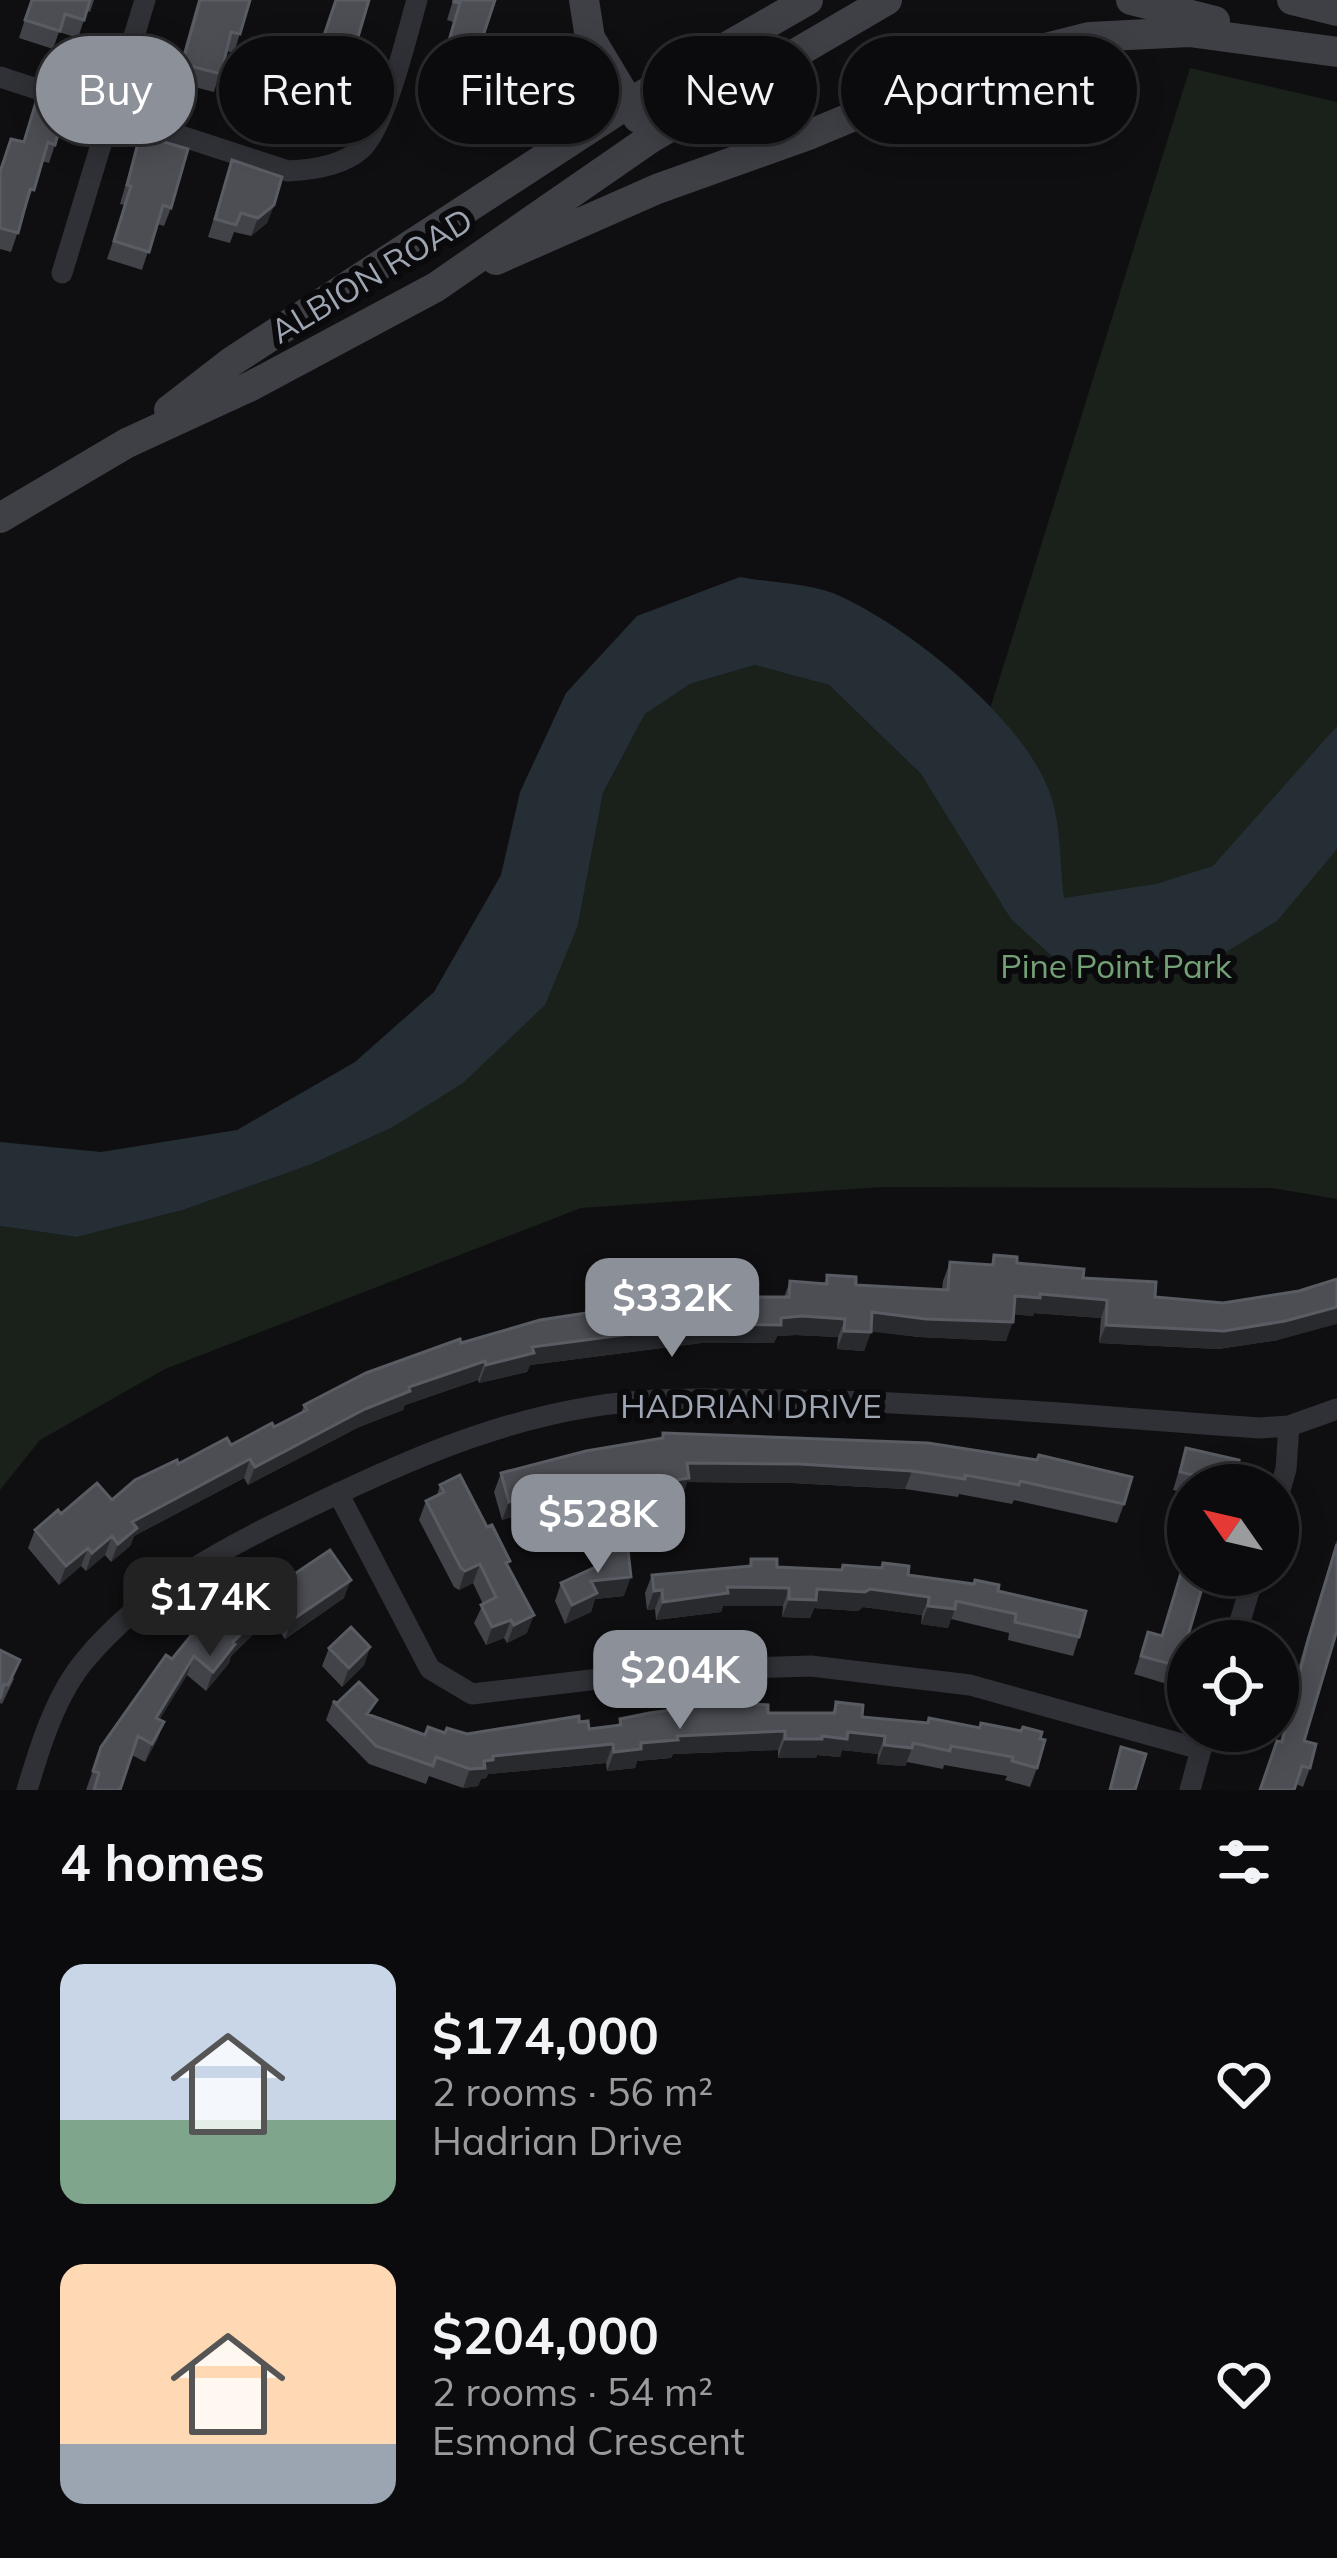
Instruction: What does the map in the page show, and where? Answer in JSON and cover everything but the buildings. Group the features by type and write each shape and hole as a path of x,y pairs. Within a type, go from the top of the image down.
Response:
{"main road":[{"path":"584,0 590,38 643,126"},
{"name":"ALBION ROAD","path":"127,443 231,362 628,103 808,0"},
{"path":"1131,0 1337,52"},
{"path":"1292,0 1337,11"},
{"name":"ALBION ROAD","path":"817,41 878,5"},
{"path":"436,287 657,189 811,134 974,66 1089,38 1189,32 1337,52"},
{"name":"ALBION ROAD","path":"0,518 127,443 251,386 436,287 643,144"}],"street":[{"path":"134,36 145,0"},
{"path":"195,140 288,171 341,162 364,148 389,94 418,0"},
{"path":"0,76 36,88"},
{"path":"62,273 102,144"},
{"name":"HADRIAN DRIVE","path":"26,1790 43,1736 84,1660 142,1604 236,1542 429,1451 507,1425 590,1407 673,1399 857,1401 1259,1428 1289,1426 1337,1409"},
{"path":"1286,1464 1289,1426"},
{"path":"338,1493 430,1669 472,1694 675,1670 811,1666 970,1685 1167,1732"},
{"path":"1190,1790 1200,1752"}],"green space":[{"name":"Pine Point Park","path":"1190,68 1337,102 1337,1199 1272,1188 882,1187 581,1208 165,1369 40,1440 0,1490 0,1226 77,1237 183,1210 312,1164 391,1128 578,925 603,793 645,714 690,684 755,665 829,685 921,774 950,818 990,709"}],"shaded area":[{"path":"740,577 840,596 929,652 988,704 1033,760 1048,788 1058,829 1064,898 1156,884 1213,866 1337,726 1337,849 1277,921 1208,963 1160,969 1065,968 1011,919 921,774 829,685 755,665 690,684 645,714 603,793 578,925 545,1005 463,1083 391,1128 312,1164 183,1210 77,1237 0,1226 0,1142 101,1152 237,1130 355,1062 434,992 501,875 520,792 566,693 637,616"}]}
